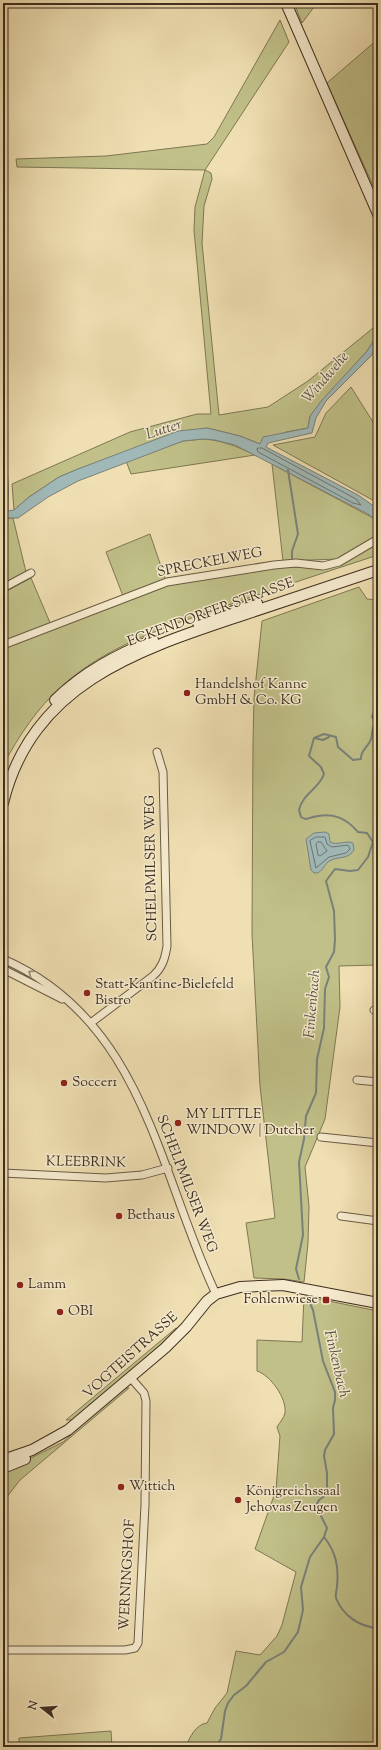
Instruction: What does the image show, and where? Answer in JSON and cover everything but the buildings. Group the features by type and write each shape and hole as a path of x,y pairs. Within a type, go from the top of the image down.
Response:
{"main road":[{"path":"286,3 378,214"},
{"name":"ECKENDORFER STRASSE","path":"3,780 21,743 44,711 71,684 96,667 122,652 168,634 378,563"},
{"name":"ECKENDORFER STRASSE","path":"3,803 18,762 38,729 50,714 76,689 100,673 125,659 169,640 378,570"},
{"name":"VOGTEISTRASSE","path":"3,1468 48,1447 176,1337 207,1301 216,1294 240,1287 283,1285 378,1303"},
{"name":"VOGTEISTRASSE","path":"3,1460 32,1450 63,1433"}],"street":[{"name":"SPRECKELWEG","path":"3,645 167,582 274,565 296,563 323,566 339,562 378,539"},
{"path":"3,588 31,573"},
{"name":"SCHELPMILSER WEG","path":"92,1022 159,971 166,956 168,946 163,772 156,752"},
{"name":"SCHELPMILSER WEG","path":"3,959 23,968 57,990 92,1022 133,1087 152,1126 201,1261 216,1294"},
{"name":"SCHELPMILSER WEG","path":"3,969 56,995 83,1014"},
{"path":"357,1080 378,1082"},
{"path":"321,1137 378,1143"},
{"name":"KLEEBRINK","path":"3,1172 106,1178 142,1176 168,1168"},
{"path":"341,1216 378,1221"},
{"name":"WERNINGSHOF","path":"3,1650 125,1650 135,1648 138,1643 145,1505 146,1401 144,1393 130,1377"}],"green space":[{"path":"294,3 317,3 302,23"},
{"path":"280,20 289,42 205,170 17,167 16,159 106,156 207,144 214,137"},
{"path":"378,39 378,197 327,83"},
{"path":"205,170 211,173 212,179 204,206 202,243 219,415 268,407 308,381 378,324 378,334 367,351 310,416 308,428 286,432 260,444 240,436 207,428 78,469 59,477 29,497 14,510 12,484 130,432 197,414 211,414 194,230 195,207"},
{"path":"351,387 378,430 378,503 273,445 315,437 326,413"},
{"path":"203,439 223,442 255,455 131,474 126,461 183,441"},
{"path":"3,459 8,477 8,510 3,512"},
{"path":"272,464 373,518 378,522 378,535 338,559 283,561"},
{"path":"8,518 13,518 26,572 3,585 3,521"},
{"path":"150,534 166,581 123,596 106,552"},
{"path":"378,543 378,555 174,624 134,640 96,660 62,686 44,704 22,733 3,765 3,646 154,588 266,568 295,567 325,569"},
{"path":"31,578 51,625 3,644 3,593"},
{"path":"359,587 367,599 378,600 378,965 339,966 340,1007 325,1119 305,1167 309,1206 308,1243 304,1282 284,1279 254,1278 246,1223 275,1218 260,1086 252,934 254,698 262,621"},
{"path":"304,1296 378,1311 378,1747 186,1747 196,1729 207,1723 215,1708 227,1693 236,1651 260,1655 277,1636 282,1625 296,1572 255,1549 276,1490 280,1436 277,1427 285,1413 285,1407 277,1388 267,1377 257,1371 257,1340 302,1342"},
{"path":"176,1328 179,1330 75,1420 66,1420"},
{"path":"123,1388 129,1388 20,1480 3,1502 3,1472 63,1442"},
{"path":"111,1731 112,1747 19,1747 19,1738"}],"water":[{"path":"378,334 378,345 371,356 326,401 316,418 312,433 268,443 266,447 358,495 378,509 378,522 368,514 235,445 215,440 203,439 183,441 78,481 48,497 18,518 8,518 3,521 3,512 14,510 29,497 59,477 178,431 207,428 240,436 260,444 263,437 308,428 310,416 322,400 367,351"},
{"path":"325,832 329,834 330,842 353,843 354,850 348,856 331,860 321,871 314,873 311,870 306,839 314,833"}],"waterway":[{"path":"288,470 298,534 292,551 292,559"},
{"name":"Finkenbach","path":"299,1279 296,1269 303,1235 299,1162 304,1139 306,1116 316,1093 317,1059 324,1028 325,989 329,977 326,967 334,952 335,939 334,911 326,881 335,869 350,871 358,870 368,857 373,842 367,833 358,832 349,823 338,817 327,815 305,819 301,817 299,810 304,799 319,784 324,774 321,767 309,756 314,738 324,734 336,737 338,747 353,760 361,759 362,753 370,742 373,728 376,723 372,717 378,699"},
{"name":"Finkenbach","path":"314,738 323,740 329,737"},
{"name":"Finkenbach","path":"215,1747 221,1739 225,1711 228,1703 234,1695 246,1686 266,1662 284,1652 298,1632 303,1610 301,1587 310,1557 324,1537 327,1528 316,1506 319,1500 326,1495 327,1491 327,1473 324,1456 325,1450 334,1434 333,1408 335,1392 323,1361 313,1310 308,1299"},
{"path":"324,1537 336,1560 338,1579 336,1598 339,1604 348,1615 359,1623 378,1628"}],"place":[{"name":"Handelshof Kanne GmbH & Co. KG","path":"187,693"},
{"name":"Statt-Kantine-Bielefeld Bistro","path":"87,993"},
{"name":"Soccer1","path":"64,1083"},
{"name":"MY LITTLE WINDOW | Dutcher","path":"178,1123"},
{"name":"Bethaus","path":"119,1216"},
{"name":"Lamm","path":"20,1285"},
{"name":"Fohlenwiese","path":"326,1300"},
{"name":"OBI","path":"60,1312"},
{"name":"Wittich","path":"121,1487"},
{"name":"Königreichssaal Jehovas Zeugen","path":"238,1500"}],"water label":[{"name":"Windwehe","path":"326,378"},
{"name":"Lutter","path":"164,430"}]}
